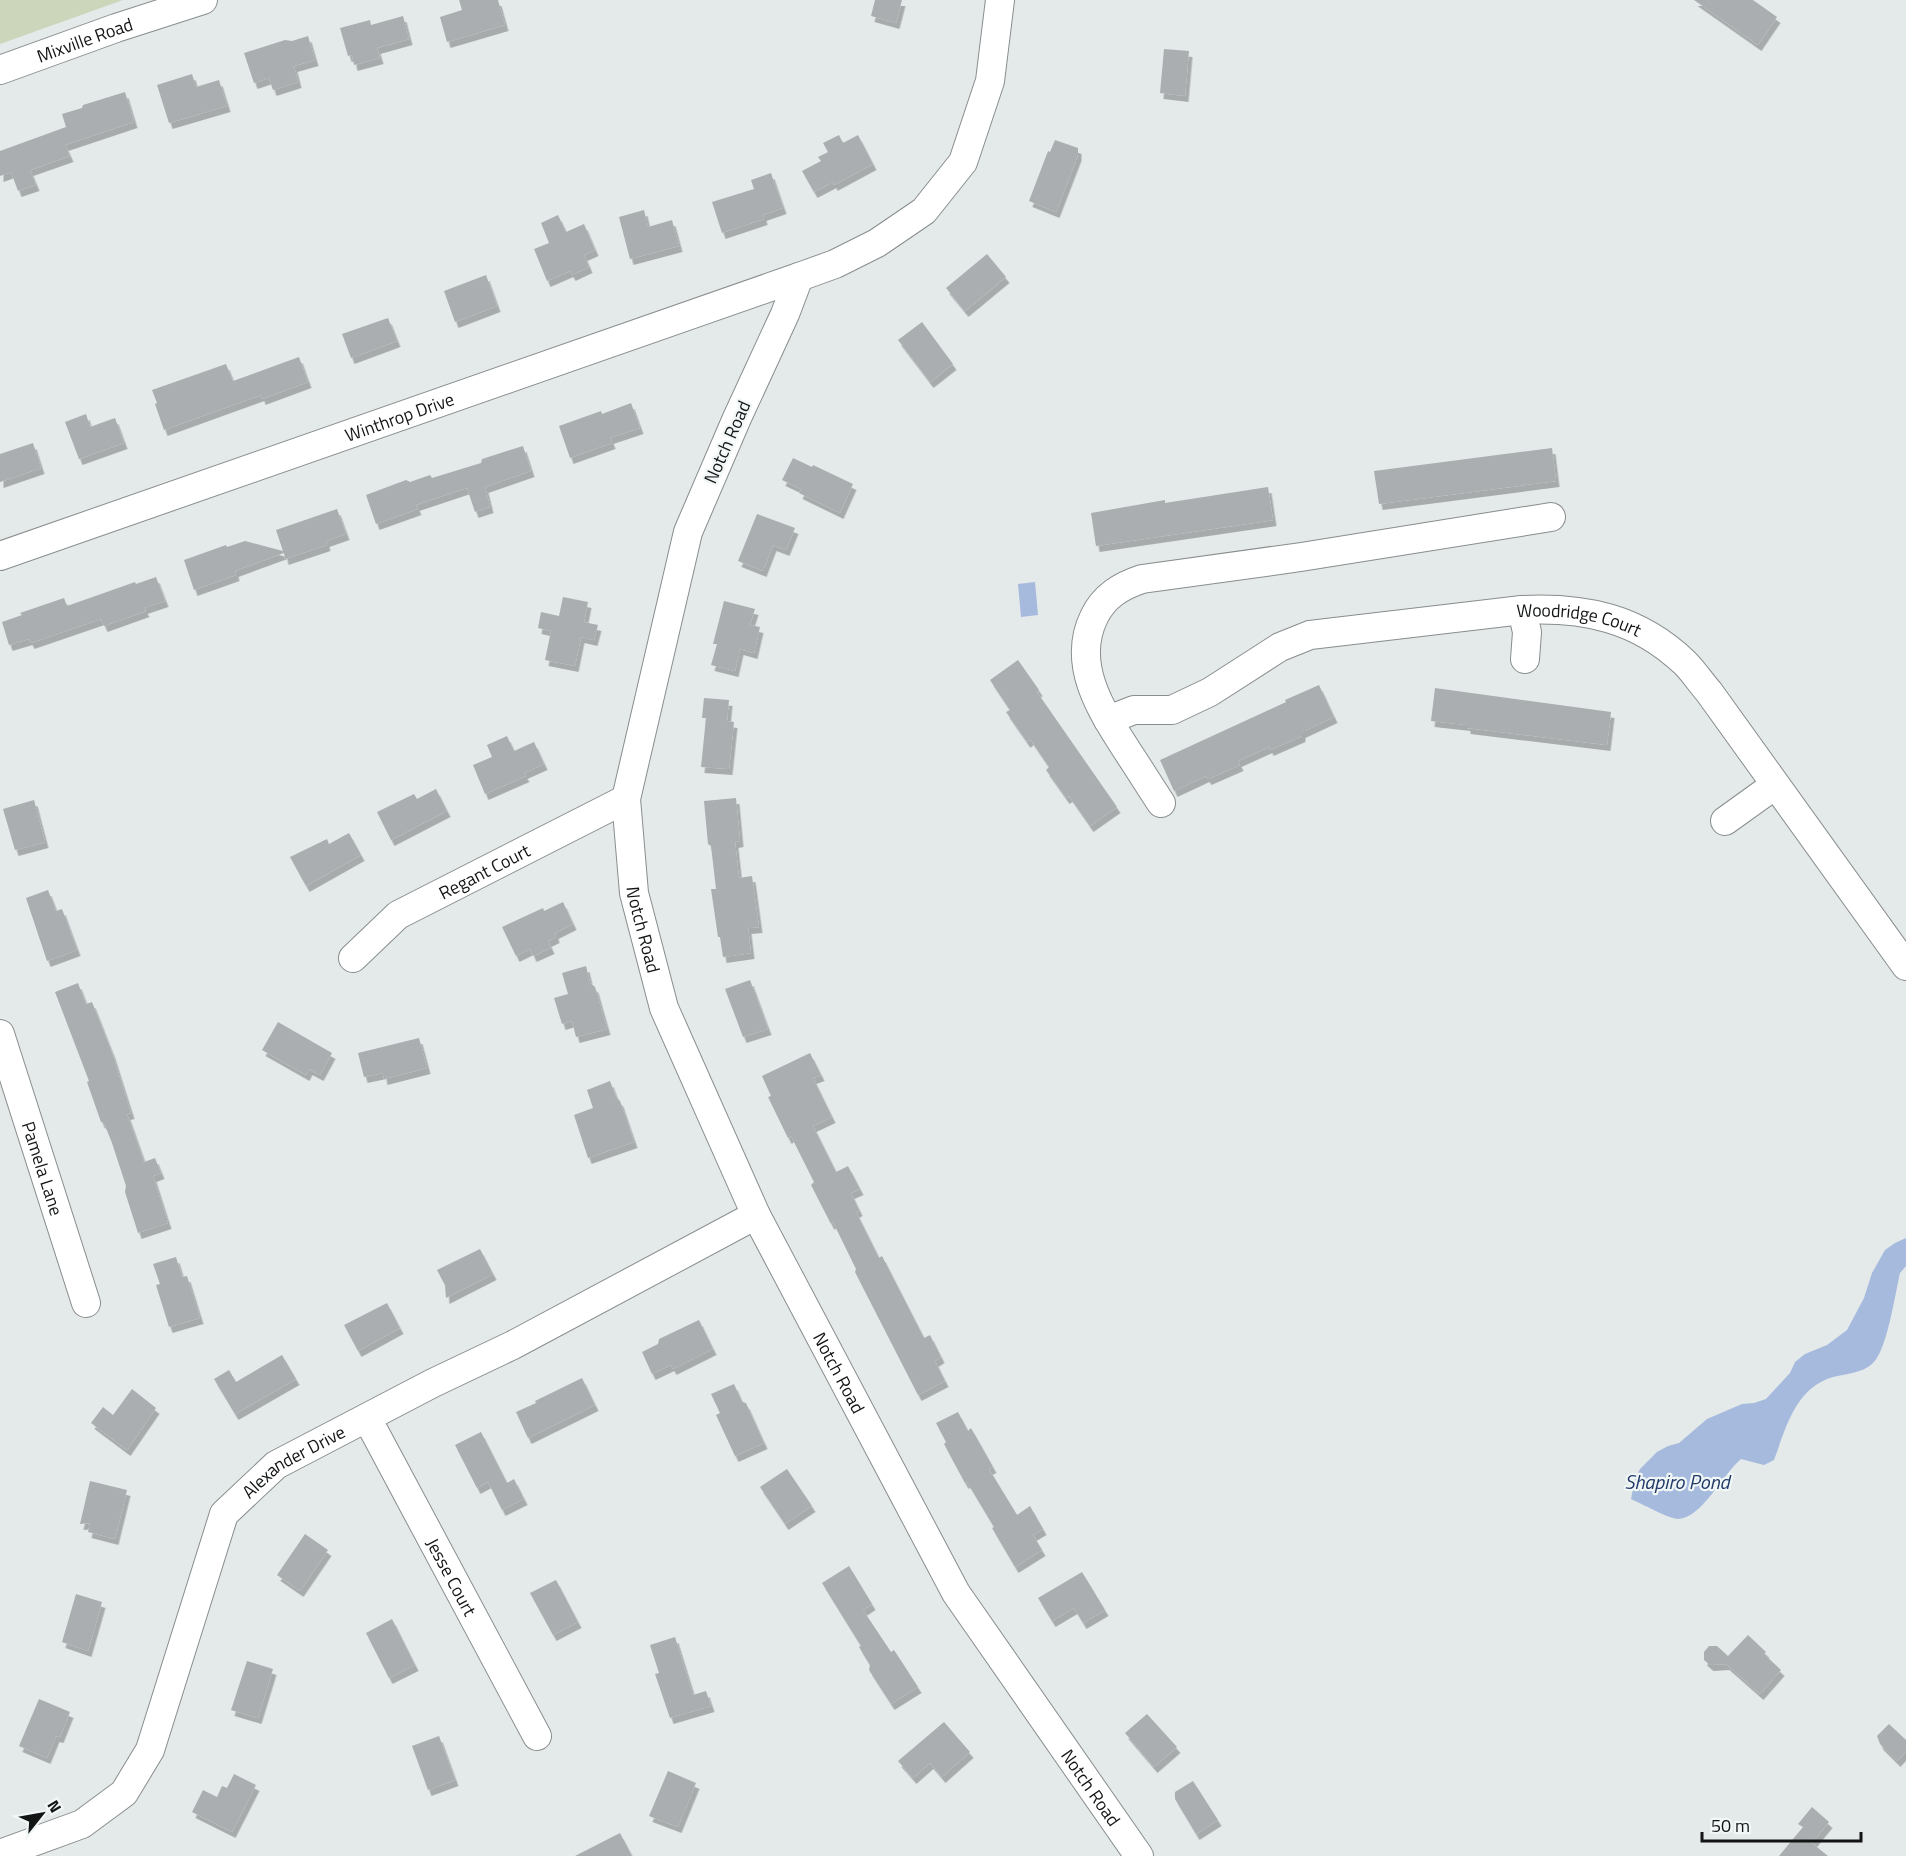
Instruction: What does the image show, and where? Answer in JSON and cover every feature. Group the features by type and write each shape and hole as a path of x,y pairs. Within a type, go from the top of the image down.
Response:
{"street":[{"name":"Mixville Road","path":"0,70 116,28 203,0"},
{"path":"799,277 835,264 877,243 924,211 963,162 990,81 1000,0"},
{"name":"Winthrop Drive","path":"0,556 799,277"},
{"name":"Notch Road","path":"799,277 767,357 737,418 688,532 626,799 634,893 664,1008 756,1215 956,1593 1139,1856"},
{"path":"1161,803 1108,720 1092,688 1086,666 1089,627 1096,612 1118,588 1142,579 1301,557 1551,517"},
{"path":"1522,610 1527,632 1525,659"},
{"name":"Woodridge Court","path":"1108,720 1134,710 1172,710 1210,692 1280,647 1310,635 1522,610 1564,610 1600,616 1641,630 1686,664 1906,966"},
{"path":"1725,821 1775,785"},
{"name":"Regant Court","path":"353,958 398,915 626,799"},
{"name":"Pamela Lane","path":"0,1034 86,1303"},
{"name":"Alexander Drive","path":"0,1854 82,1824 124,1793 150,1750 224,1514 276,1465 433,1383 513,1345 756,1215"},
{"name":"Jesse Court","path":"367,1418 537,1736"}],"green space":[{"path":"0,0 123,0 0,44"}],"water":[{"path":"1035,582 1038,615 1021,617 1018,584"},
{"name":"Shapiro Pond","path":"1906,1238 1906,1266 1900,1273 1886,1335 1877,1358 1863,1369 1820,1382 1809,1390 1788,1423 1774,1460 1764,1465 1741,1459 1704,1504 1687,1517 1674,1518 1631,1499 1635,1479 1640,1469 1657,1452 1679,1443 1707,1419 1742,1404 1766,1399 1790,1373 1795,1362 1805,1354 1827,1345 1847,1330 1864,1298 1872,1273 1885,1250"}],"building":[{"path":"459,0 498,0 505,25 447,42 440,17 462,10"},
{"path":"875,0 902,0 896,23 871,16"},
{"path":"1694,0 1753,0 1777,17 1758,45"},
{"path":"403,16 409,39 377,48 380,58 354,65 352,55 348,56 340,28 370,20 371,25"},
{"path":"308,36 315,60 294,66 298,82 273,90 269,78 254,83 244,53 285,40 292,41"},
{"path":"1164,49 1189,51 1185,96 1160,93"},
{"path":"192,74 196,87 219,80 227,106 169,123 157,85"},
{"path":"125,92 134,122 65,145 70,156 30,170 36,185 18,191 11,172 0,176 0,151 66,127 62,114"},
{"path":"839,135 843,143 858,135 873,164 834,185 833,182 814,192 802,171 821,161 818,157 828,152 823,143"},
{"path":"1055,140 1078,148 1078,155 1056,212 1029,201 1048,151 1050,152"},
{"path":"771,173 783,208 763,215 764,219 722,233 712,202 754,189 751,180"},
{"path":"644,210 648,227 672,220 679,246 630,259 619,217"},
{"path":"558,215 566,232 584,224 595,250 584,255 589,267 572,275 570,271 547,281 534,249 549,243 541,223"},
{"path":"987,254 1006,277 965,311 946,288"},
{"path":"486,275 497,306 455,322 444,291"},
{"path":"388,318 397,341 351,358 342,334"},
{"path":"922,322 953,364 930,382 898,340"},
{"path":"299,357 308,382 262,399 261,395 164,430 152,390 226,364 233,381"},
{"path":"631,403 640,428 610,438 612,443 570,458 559,426"},
{"path":"86,414 90,427 115,418 124,443 79,459 65,422"},
{"path":"33,443 41,468 0,482 0,454"},
{"path":"523,446 531,471 485,487 490,507 475,512 467,488 416,505 418,509 376,524 366,495 406,480 410,482 430,475 432,478 481,463 482,459"},
{"path":"1552,448 1556,481 1379,504 1374,471"},
{"path":"793,458 853,484 840,513 799,493 801,489 782,480"},
{"path":"1268,487 1273,520 1096,546 1091,513 1165,500 1165,503"},
{"path":"337,509 346,534 326,541 327,545 285,559 284,553 235,571 236,575 194,590 184,560 226,545 227,547 245,541 283,551 276,530"},
{"path":"757,514 795,528 786,550 773,545 763,571 738,561"},
{"path":"156,577 165,601 144,608 146,611 104,626 101,619 31,643 29,639 9,645 2,622 22,615 20,613 64,598 67,606"},
{"path":"563,597 588,602 584,622 598,625 594,640 581,637 575,666 545,660 551,631 538,628 541,612 559,616"},
{"path":"724,601 755,609 750,625 760,627 754,653 740,649 735,671 711,665 717,644 713,644"},
{"path":"1018,660 1039,690 1037,692 1117,807 1090,826 1069,796 1066,798 1046,770 1049,767 1030,739 1027,742 1006,712 1010,710 990,680"},
{"path":"1319,685 1334,717 1302,732 1302,736 1238,761 1240,765 1208,779 1206,776 1174,791 1160,760"},
{"path":"1435,688 1611,712 1607,745 1467,728 1467,725 1431,721"},
{"path":"704,698 729,700 727,721 734,722 729,769 701,767 706,718 702,718"},
{"path":"507,736 514,751 534,742 544,764 524,773 526,776 485,794 473,765 492,757 487,745"},
{"path":"436,789 447,811 391,840 377,812 414,794 417,799"},
{"path":"736,798 740,841 735,842 739,878 752,876 759,927 748,928 751,953 723,957 711,889 716,889 711,846 708,844 704,801"},
{"path":"34,800 45,842 15,850 3,809"},
{"path":"349,833 361,855 306,886 290,857 327,839 329,844"},
{"path":"48,890 56,911 62,909 77,950 47,961 26,898"},
{"path":"563,902 573,924 555,933 556,937 548,941 551,948 533,956 530,949 516,956 502,927 543,908 544,911"},
{"path":"586,966 590,983 595,987 607,1029 576,1037 572,1021 562,1024 554,998 568,994 562,973"},
{"path":"750,980 768,1029 743,1037 725,989"},
{"path":"78,983 86,1004 92,1002 112,1053 131,1113 127,1114 144,1162 155,1158 161,1173 153,1176 168,1223 138,1233 112,1143 104,1123 101,1122 87,1082 89,1081 55,992"},
{"path":"278,1022 332,1053 320,1075 309,1069 306,1075 262,1050"},
{"path":"419,1038 427,1068 384,1079 383,1073 364,1077 358,1053"},
{"path":"810,1053 821,1075 813,1078 832,1117 813,1126 836,1172 848,1166 860,1189 851,1193 859,1210 856,1212 879,1258 882,1256 924,1338 930,1335 941,1357 935,1361 945,1381 918,1395 855,1272 856,1269 833,1222 831,1224 811,1185 814,1182 791,1136 788,1138 768,1097 771,1096 762,1076"},
{"path":"610,1081 620,1101 634,1142 588,1158 574,1115 593,1108 587,1090"},
{"path":"480,1249 493,1274 446,1298 445,1285 437,1270"},
{"path":"176,1257 182,1277 187,1276 200,1318 169,1327 156,1285 160,1284 153,1264"},
{"path":"387,1303 400,1328 358,1351 344,1325"},
{"path":"699,1320 713,1349 673,1369 671,1365 652,1374 642,1352 658,1344 659,1339"},
{"path":"282,1355 296,1379 235,1414 214,1379 229,1370 236,1382"},
{"path":"582,1378 595,1405 528,1438 516,1412"},
{"path":"734,1384 742,1402 746,1403 764,1443 735,1456 716,1415 720,1413 711,1394"},
{"path":"132,1389 156,1408 127,1450 91,1423 103,1407 113,1415"},
{"path":"958,1412 968,1431 971,1428 993,1467 989,1469 1017,1515 1030,1506 1043,1529 1033,1535 1042,1550 1015,1567 992,1528 994,1527 967,1482 965,1483 944,1444 946,1442 936,1423"},
{"path":"481,1432 507,1483 514,1479 524,1499 502,1510 488,1482 477,1488 455,1445"},
{"path":"787,1469 812,1506 785,1524 760,1487"},
{"path":"90,1481 127,1490 115,1539 88,1532 90,1523 80,1524"},
{"path":"305,1534 328,1550 300,1591 277,1575"},
{"path":"849,1566 872,1604 863,1610 891,1652 894,1650 918,1687 891,1704 869,1670 870,1665 859,1647 861,1646 822,1583"},
{"path":"1082,1572 1105,1610 1083,1623 1074,1608 1052,1621 1038,1598"},
{"path":"556,1580 578,1622 553,1635 530,1593"},
{"path":"76,1594 102,1602 88,1651 62,1642"},
{"path":"392,1619 415,1665 389,1678 366,1633"},
{"path":"1748,1635 1781,1670 1760,1694 1726,1664 1710,1665 1704,1660 1704,1652 1709,1646 1717,1646 1728,1656"},
{"path":"675,1637 693,1695 706,1691 711,1706 670,1718 655,1674 659,1673 650,1645"},
{"path":"247,1661 273,1669 258,1718 231,1710"},
{"path":"39,1699 70,1712 60,1737 56,1736 47,1758 19,1746"},
{"path":"1147,1714 1177,1747 1154,1767 1125,1733"},
{"path":"944,1722 970,1752 942,1777 930,1763 913,1778 898,1761"},
{"path":"1889,1724 1906,1740 1906,1751 1897,1761 1880,1744 1877,1736"},
{"path":"439,1736 455,1780 428,1790 412,1746"},
{"path":"668,1771 696,1783 678,1827 649,1816"},
{"path":"234,1774 256,1785 232,1832 192,1812 203,1790 217,1797 222,1786 227,1788"},
{"path":"1193,1781 1218,1820 1196,1834 1175,1799 1175,1792"},
{"path":"1812,1807 1829,1822 1812,1843 1828,1856 1779,1856 1803,1827 1798,1824"},
{"path":"620,1833 632,1856 575,1856"}]}
